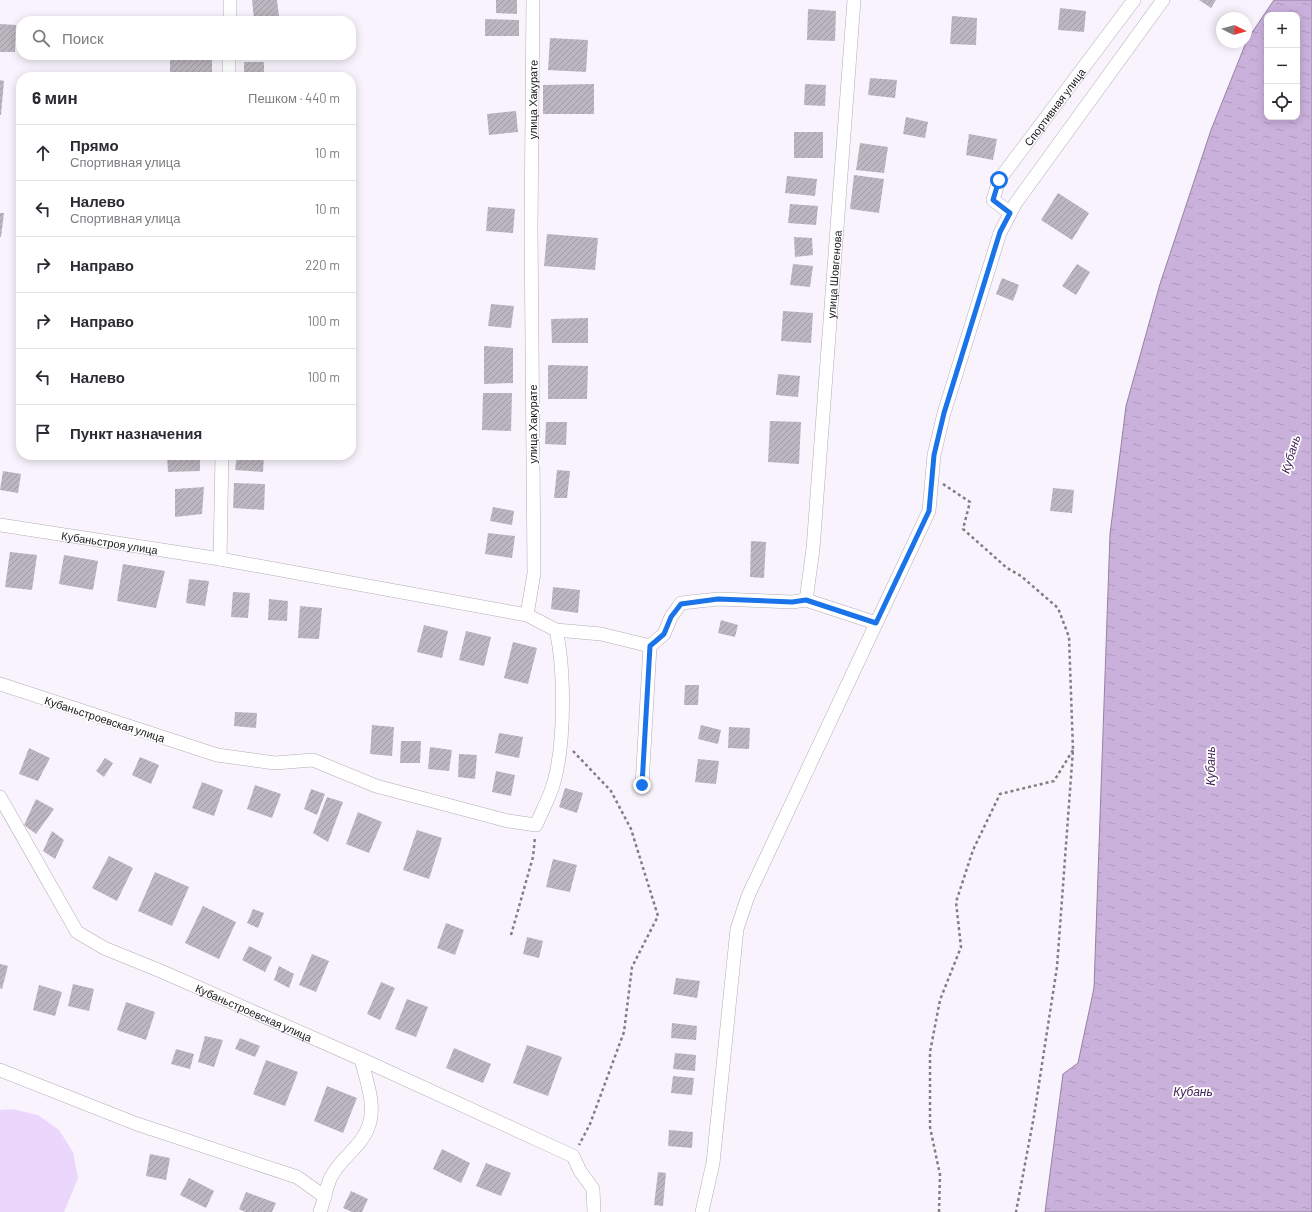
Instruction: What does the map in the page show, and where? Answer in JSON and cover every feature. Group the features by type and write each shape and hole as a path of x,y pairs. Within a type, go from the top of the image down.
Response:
{"street":[{"path":"230,0 230,16"},
{"name":"улица Хакурате","path":"527,615 534,574 531,236 532,0"},
{"name":"улица Шовгенова","path":"806,600 813,549 854,0"},
{"name":"Спортивная улица","path":"1010,213 993,200 999,180 1134,0"},
{"path":"702,1212 713,1164 737,928 748,896 929,511 934,455 944,413 1000,232 1010,213 1163,0"},
{"path":"229,60 229,72"},
{"path":"220,559 222,460"},
{"name":"Кубаньстроя улица","path":"0,525 220,559 527,615"},
{"path":"642,785 650,646 664,634 671,617 681,604 718,599 792,602 806,600 876,623"},
{"path":"527,615 556,630 601,634 650,646"},
{"path":"536,825 554,783 561,739 560,650 556,630"},
{"name":"Кубаньстроевская улица","path":"0,684 217,755 275,763 313,760 376,786 508,821 536,825"},
{"name":"Кубаньстроевская улица","path":"0,797 77,932 104,948 164,972 361,1059 573,1156"},
{"path":"320,1212 331,1177 341,1162 357,1147 369,1125 371,1106 361,1059"},
{"path":"0,1070 137,1124 297,1177 325,1197"},
{"path":"573,1156 580,1171 593,1189 594,1212"}],"path":[{"path":"933,477 970,502 963,528 1007,568 1021,576 1058,608 1070,637 1073,750 1057,966 1034,1116 1016,1212"},
{"path":"561,739 612,791 631,829 658,916 632,967 624,1032 590,1124 573,1156"},
{"path":"939,1212 940,1176 930,1127 930,1052 940,1000 961,947 956,902 973,850 1000,794 1054,781 1073,750"},
{"path":"511,935 533,857 536,825"}],"shaded area":[{"path":"12,1109 38,1115 59,1130 73,1152 78,1178 64,1212 0,1212 0,1110"}],"water":[{"name":"Кубань","path":"1274,0 1312,0 1312,1212 1045,1212 1063,1074 1078,1063 1094,988 1110,534 1126,406 1160,284 1211,130 1244,48 1252,48 1252,33 1264,15 1264,120 1300,120 1300,12 1266,12"}],"building":[{"path":"252,0 277,0 279,16 254,16"},
{"path":"496,0 517,0 517,14 496,13"},
{"path":"1199,0 1216,0 1211,8"},
{"path":"1060,8 1086,11 1084,32 1058,30"},
{"path":"808,9 836,11 835,41 807,40"},
{"path":"952,16 977,18 976,45 950,44"},
{"path":"485,19 519,20 519,36 485,36"},
{"path":"0,24 16,25 15,52 0,52"},
{"path":"550,38 588,40 586,72 548,70"},
{"path":"170,60 212,60 212,72 170,72"},
{"path":"244,62 264,62 264,72 244,72"},
{"path":"870,78 897,80 895,98 868,95"},
{"path":"0,80 4,81 1,115 0,115"},
{"path":"594,84 594,114 543,114 543,85"},
{"path":"805,84 826,85 825,106 804,105"},
{"path":"516,111 518,132 489,135 487,114"},
{"path":"906,117 928,122 925,138 903,134"},
{"path":"794,132 823,132 823,158 794,158"},
{"path":"969,134 997,139 993,160 966,155"},
{"path":"860,143 888,147 884,173 856,170"},
{"path":"854,175 884,179 879,213 850,209"},
{"path":"787,176 817,179 815,196 785,193"},
{"path":"1058,193 1089,213 1072,240 1041,220"},
{"path":"790,204 818,206 816,225 788,223"},
{"path":"488,207 515,209 513,233 486,231"},
{"path":"0,213 4,213 1,237 0,237"},
{"path":"547,234 598,238 595,270 544,266"},
{"path":"794,237 812,238 813,255 795,257"},
{"path":"793,264 813,266 810,287 790,285"},
{"path":"1077,264 1090,272 1076,295 1062,286"},
{"path":"1002,278 1019,285 1013,301 996,294"},
{"path":"491,304 514,306 511,328 488,326"},
{"path":"783,311 813,313 811,343 781,341"},
{"path":"588,318 588,343 552,343 551,319"},
{"path":"484,346 513,348 513,383 484,384"},
{"path":"548,365 588,366 587,399 548,399"},
{"path":"778,374 800,376 798,397 776,395"},
{"path":"483,393 512,393 511,431 482,430"},
{"path":"770,421 801,422 799,464 768,462"},
{"path":"546,422 567,422 566,445 545,444"},
{"path":"167,460 200,460 200,471 168,472"},
{"path":"236,460 264,460 263,472 235,470"},
{"path":"557,470 570,471 567,498 554,498"},
{"path":"3,471 21,474 18,493 0,490"},
{"path":"234,483 265,484 264,510 233,508"},
{"path":"204,487 202,514 175,517 175,489"},
{"path":"1053,488 1074,490 1072,513 1050,511"},
{"path":"493,507 514,511 512,525 490,521"},
{"path":"488,533 515,536 512,558 485,554"},
{"path":"751,541 766,542 764,578 750,577"},
{"path":"10,552 37,555 32,590 5,587"},
{"path":"64,555 98,561 93,590 59,584"},
{"path":"123,564 165,571 156,608 117,601"},
{"path":"189,579 209,581 205,606 186,603"},
{"path":"553,587 580,590 578,613 551,609"},
{"path":"233,592 250,593 248,618 231,617"},
{"path":"269,599 288,601 287,621 268,620"},
{"path":"300,606 322,608 319,639 298,638"},
{"path":"721,620 738,625 735,637 718,633"},
{"path":"424,625 448,631 442,658 417,652"},
{"path":"466,631 491,637 484,666 459,660"},
{"path":"513,642 537,648 528,684 504,678"},
{"path":"685,685 699,685 698,705 684,705"},
{"path":"235,712 257,713 256,728 234,726"},
{"path":"372,725 394,727 392,756 370,754"},
{"path":"701,725 721,730 718,744 698,739"},
{"path":"729,727 750,728 749,749 728,748"},
{"path":"499,733 523,737 519,758 495,753"},
{"path":"401,741 421,741 420,763 400,763"},
{"path":"430,747 452,750 449,771 428,769"},
{"path":"29,748 50,758 38,781 19,774"},
{"path":"459,754 477,755 475,779 458,777"},
{"path":"140,757 159,765 151,784 132,775"},
{"path":"105,758 113,763 104,777 96,771"},
{"path":"698,759 719,761 716,784 695,782"},
{"path":"496,771 515,775 511,796 492,792"},
{"path":"202,782 223,790 214,816 192,808"},
{"path":"255,785 281,794 272,818 247,809"},
{"path":"565,788 583,793 577,813 559,807"},
{"path":"311,789 325,794 317,815 304,809"},
{"path":"327,797 343,802 328,842 313,833"},
{"path":"36,799 54,809 36,834 24,825"},
{"path":"358,812 382,822 369,853 346,844"},
{"path":"417,830 442,838 429,879 403,870"},
{"path":"52,831 64,840 55,859 43,851"},
{"path":"109,856 133,868 117,901 92,888"},
{"path":"553,859 577,865 570,892 546,887"},
{"path":"155,872 189,887 172,926 138,911"},
{"path":"203,906 236,922 219,959 185,943"},
{"path":"253,909 264,913 258,928 247,923"},
{"path":"446,923 464,930 455,955 437,948"},
{"path":"527,937 543,941 539,958 523,954"},
{"path":"249,946 272,957 265,972 242,960"},
{"path":"312,954 329,961 316,992 299,985"},
{"path":"0,964 8,966 2,989 0,988"},
{"path":"279,966 294,974 289,988 274,980"},
{"path":"676,978 700,981 697,998 673,994"},
{"path":"381,982 395,988 380,1020 367,1014"},
{"path":"73,984 94,989 89,1011 68,1006"},
{"path":"39,985 62,992 55,1016 33,1010"},
{"path":"407,999 428,1007 416,1037 395,1029"},
{"path":"126,1002 155,1012 146,1040 117,1030"},
{"path":"672,1023 697,1026 696,1040 671,1038"},
{"path":"205,1036 223,1040 214,1067 198,1062"},
{"path":"240,1038 260,1046 255,1057 235,1049"},
{"path":"527,1045 562,1057 548,1096 513,1083"},
{"path":"454,1048 491,1064 483,1083 446,1068"},
{"path":"176,1049 194,1054 190,1069 171,1064"},
{"path":"675,1053 696,1055 695,1071 673,1069"},
{"path":"266,1060 298,1072 285,1106 253,1094"},
{"path":"673,1076 694,1078 692,1095 671,1093"},
{"path":"327,1086 357,1098 343,1133 314,1121"},
{"path":"669,1130 693,1132 692,1148 668,1146"},
{"path":"442,1149 470,1163 461,1183 433,1169"},
{"path":"150,1154 170,1158 166,1180 146,1176"},
{"path":"486,1163 511,1173 501,1196 476,1186"},
{"path":"658,1172 666,1173 663,1206 654,1205"},
{"path":"189,1178 214,1191 206,1208 180,1195"},
{"path":"351,1191 368,1199 362,1212 352,1212 343,1208"},
{"path":"246,1192 276,1203 272,1212 245,1212 239,1209"}],"route":[{"path":"642,785 650,646 664,634 671,617 681,604 718,599 792,602 806,600 876,623 929,511 933,477 932,465 944,413 1000,232 1010,213 993,200 999,180"}]}
